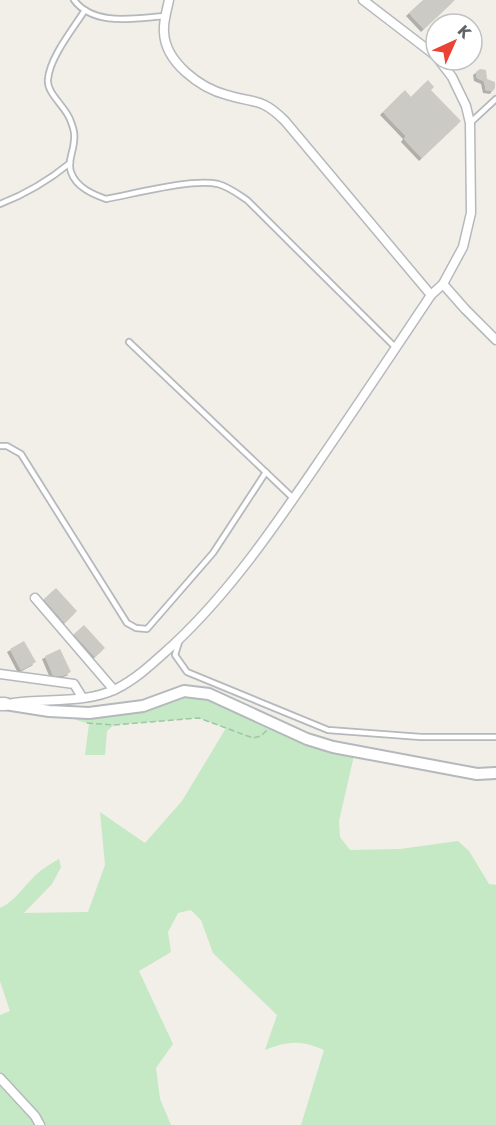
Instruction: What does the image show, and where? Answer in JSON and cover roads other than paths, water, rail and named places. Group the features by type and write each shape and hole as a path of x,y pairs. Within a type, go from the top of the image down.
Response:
{"street":[{"path":"169,0 164,33 166,45 180,67 200,85 227,95 254,100 271,108 285,121 431,295"},
{"path":"363,0 424,47"},
{"path":"2,704 82,697 114,690 137,677 181,637 232,584 294,499 431,295 443,284 463,247 471,213 470,123 466,106 448,72"},
{"path":"443,284 496,340"},
{"path":"35,598 114,690"},
{"path":"0,674 74,684 82,697"},
{"path":"2,704 49,711 90,713 143,706 184,691 209,694 307,739 333,747 477,774 496,772"},
{"path":"0,1078 35,1116 40,1125"}],"lane":[{"path":"74,0 94,16 111,18 165,16"},
{"path":"85,10 49,71 47,82 72,123 74,140 70,163 71,173 81,187 106,199 202,182 219,184 232,189 255,208 396,348"},
{"path":"470,123 496,99"},
{"path":"0,204 41,184 70,163"},
{"path":"129,342 294,499"},
{"path":"0,446 7,446 21,454 127,623 136,628 147,629 152,625 213,553 266,472"},
{"path":"181,637 175,655 187,672 328,730 421,737 496,737"}]}
